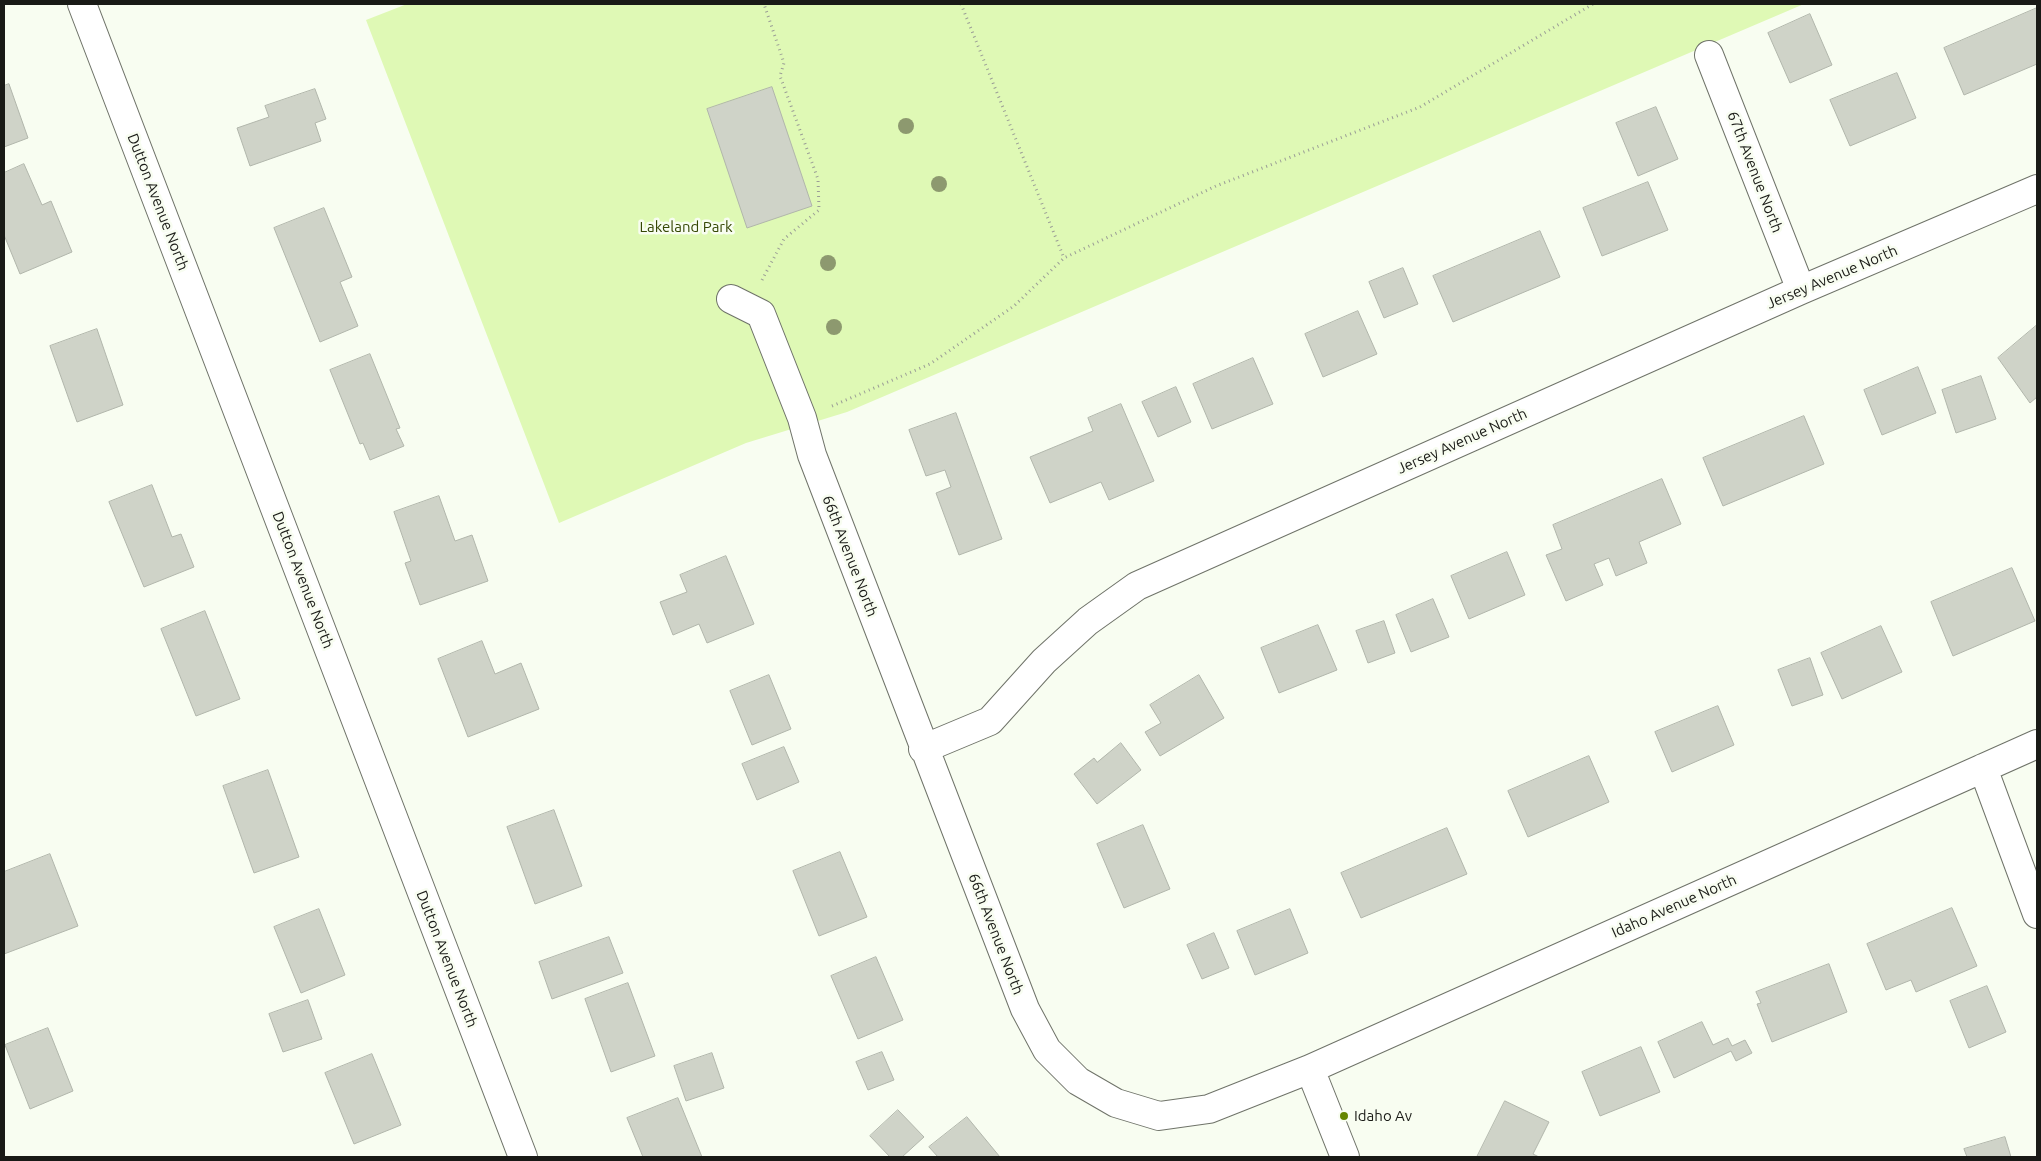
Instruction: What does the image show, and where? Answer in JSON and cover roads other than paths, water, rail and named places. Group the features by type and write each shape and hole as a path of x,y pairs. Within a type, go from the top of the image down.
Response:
{"street":[{"name":"Dutton Avenue North","path":"82,4 523,1157"},
{"name":"67th Avenue North","path":"1709,55 1801,290"},
{"name":"Jersey Avenue North","path":"923,749 990,721 1044,660 1088,621 1137,586 1801,290 2037,189"},
{"name":"66th Avenue North","path":"740,304 761,314 802,418 812,455 923,749 1024,1009 1047,1050 1078,1081 1116,1103 1159,1116 1208,1109 1310,1069"},
{"name":"Idaho Avenue North","path":"1310,1069 2037,744"},
{"path":"1983,768 2037,914"},
{"path":"1310,1069 1345,1157"}],"place":[{"name":"Idaho Av","path":"1344,1116"}],"park label":[{"name":"Lakeland Park","path":"686,227"}]}
